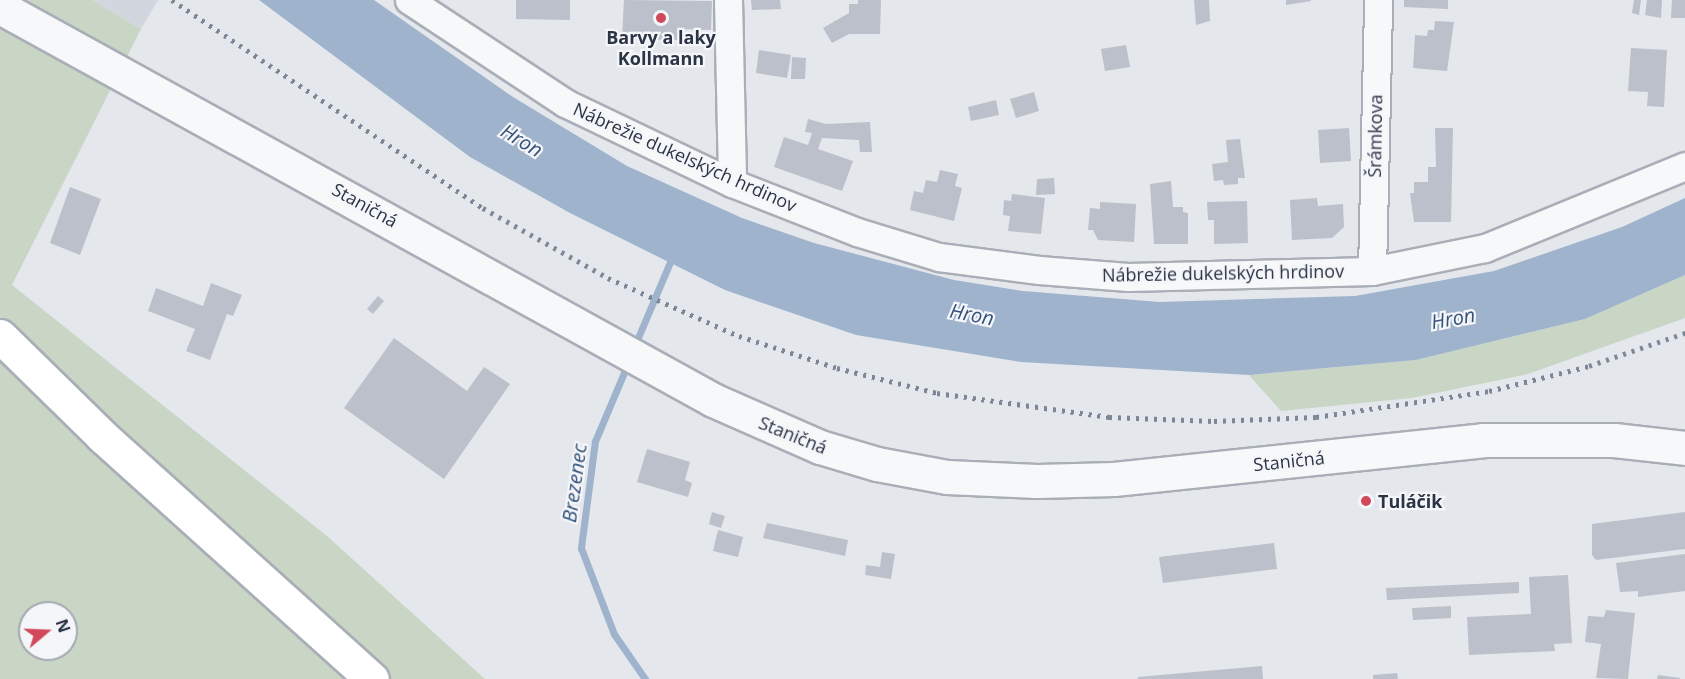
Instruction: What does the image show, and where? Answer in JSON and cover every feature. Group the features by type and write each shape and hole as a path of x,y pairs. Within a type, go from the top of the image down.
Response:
{"main road":[{"path":"0,336 102,436 372,679"}],"street":[{"name":"Nábrežie dukelských hrdinov","path":"409,0 565,103 732,183 857,232 939,257 1128,278 1372,272 1485,248 1685,166"},
{"path":"728,0 732,183"},
{"name":"Šrámkova","path":"1372,272 1378,0"},
{"name":"Staničná","path":"0,7 713,400 820,447 877,464 947,477 1037,481 1113,479 1484,441 1614,440 1685,448"}],"shaded area":[{"path":"92,0 158,0 141,29"}],"green space":[{"path":"0,0 92,0 141,29 12,285 327,536 485,679 0,679"},
{"path":"1685,275 1685,318 1528,374 1412,398 1281,411 1249,375 1416,360 1585,319"}],"water":[{"name":"Hron","path":"259,0 374,0 513,97 627,166 742,218 814,243 954,280 1023,291 1160,302 1355,296 1494,271 1622,227 1685,198 1685,275 1585,319 1416,360 1249,375 1021,362 856,335 725,290 570,213 470,157"}],"building":[{"path":"516,0 570,0 570,20 516,19"},
{"path":"624,0 712,1 711,30 681,29 681,40 622,39"},
{"path":"751,0 780,0 781,9 752,10"},
{"path":"858,0 881,0 880,34 849,34 832,43 823,28 849,13 849,4 858,4"},
{"path":"1194,0 1209,0 1210,21 1196,25"},
{"path":"1286,0 1311,0 1311,1 1286,5"},
{"path":"1404,0 1448,0 1448,9 1404,7"},
{"path":"1634,0 1641,0 1639,15 1632,13"},
{"path":"1647,0 1662,0 1661,18 1645,15"},
{"path":"1672,0 1685,0 1685,18 1671,18"},
{"path":"1435,21 1454,22 1447,71 1413,68 1415,35 1427,36 1428,30 1434,30"},
{"path":"1126,45 1130,67 1105,71 1101,49"},
{"path":"1631,48 1667,50 1664,107 1647,106 1648,92 1628,91"},
{"path":"759,50 791,55 787,78 756,73"},
{"path":"792,57 806,58 805,79 791,79"},
{"path":"1034,92 1039,111 1016,118 1010,99"},
{"path":"996,100 999,115 971,121 968,107"},
{"path":"808,119 826,124 870,122 872,152 860,152 859,140 822,138 818,149 853,161 842,191 774,167 784,137 808,145 812,133 805,132"},
{"path":"1349,128 1351,161 1320,163 1318,130"},
{"path":"1435,128 1453,128 1451,222 1414,222 1410,193 1414,193 1414,182 1428,182 1428,167 1436,167"},
{"path":"1240,139 1245,178 1238,178 1238,184 1224,185 1223,180 1214,181 1212,164 1228,162 1226,140"},
{"path":"940,170 958,174 955,186 962,188 954,221 910,210 914,191 923,193 926,180 937,182"},
{"path":"1054,178 1055,194 1036,195 1037,179"},
{"path":"1171,181 1173,207 1183,207 1183,212 1188,213 1188,244 1154,244 1150,184"},
{"path":"70,187 101,199 80,255 50,243"},
{"path":"1012,194 1045,198 1041,234 1008,231 1010,216 1003,215 1004,200 1011,201"},
{"path":"1317,198 1318,206 1343,204 1344,227 1332,238 1292,240 1290,200"},
{"path":"1247,201 1248,243 1214,244 1214,220 1208,220 1207,202"},
{"path":"1100,202 1136,204 1134,242 1098,240 1093,230 1088,230 1090,208 1100,209"},
{"path":"211,283 242,295 233,316 227,314 210,360 186,351 195,329 148,311 156,288 203,306"},
{"path":"378,296 384,301 373,314 367,309"},
{"path":"394,338 467,391 484,367 510,384 444,479 344,408"},
{"path":"647,449 690,462 685,480 692,483 688,497 637,482"},
{"path":"712,512 725,516 721,528 709,524"},
{"path":"1685,512 1685,549 1596,560 1592,555 1592,524"},
{"path":"767,523 848,540 845,556 763,538"},
{"path":"718,530 743,537 738,557 713,551"},
{"path":"1274,543 1277,569 1163,583 1159,557"},
{"path":"882,552 895,554 891,579 865,575 866,565 880,567"},
{"path":"1685,554 1685,591 1638,597 1638,591 1620,592 1616,563"},
{"path":"1568,575 1572,643 1554,644 1555,651 1469,655 1467,617 1531,614 1529,577"},
{"path":"1519,582 1519,593 1387,600 1386,588"},
{"path":"1451,606 1451,618 1413,620 1412,608"},
{"path":"1606,610 1635,613 1628,679 1596,678 1601,644 1585,642 1588,616 1604,617"},
{"path":"1262,666 1263,679 1138,679 1138,677"},
{"path":"1397,673 1398,679 1373,679 1373,675"},
{"path":"1658,675 1680,678 1680,679 1657,679"}],"waterway":[{"name":"Brezenec","path":"634,347 673,255"},
{"name":"Brezenec","path":"628,363 595,441 581,548 614,634 645,679"}],"railway":[{"path":"172,0 483,208 608,278 739,336 837,368 937,393 1109,417 1214,421 1316,417 1489,391 1589,366 1685,333"}],"place":[{"name":"Barvy a laky Kollmann","path":"661,18"},
{"name":"Tuláčik","path":"1366,501"}]}
